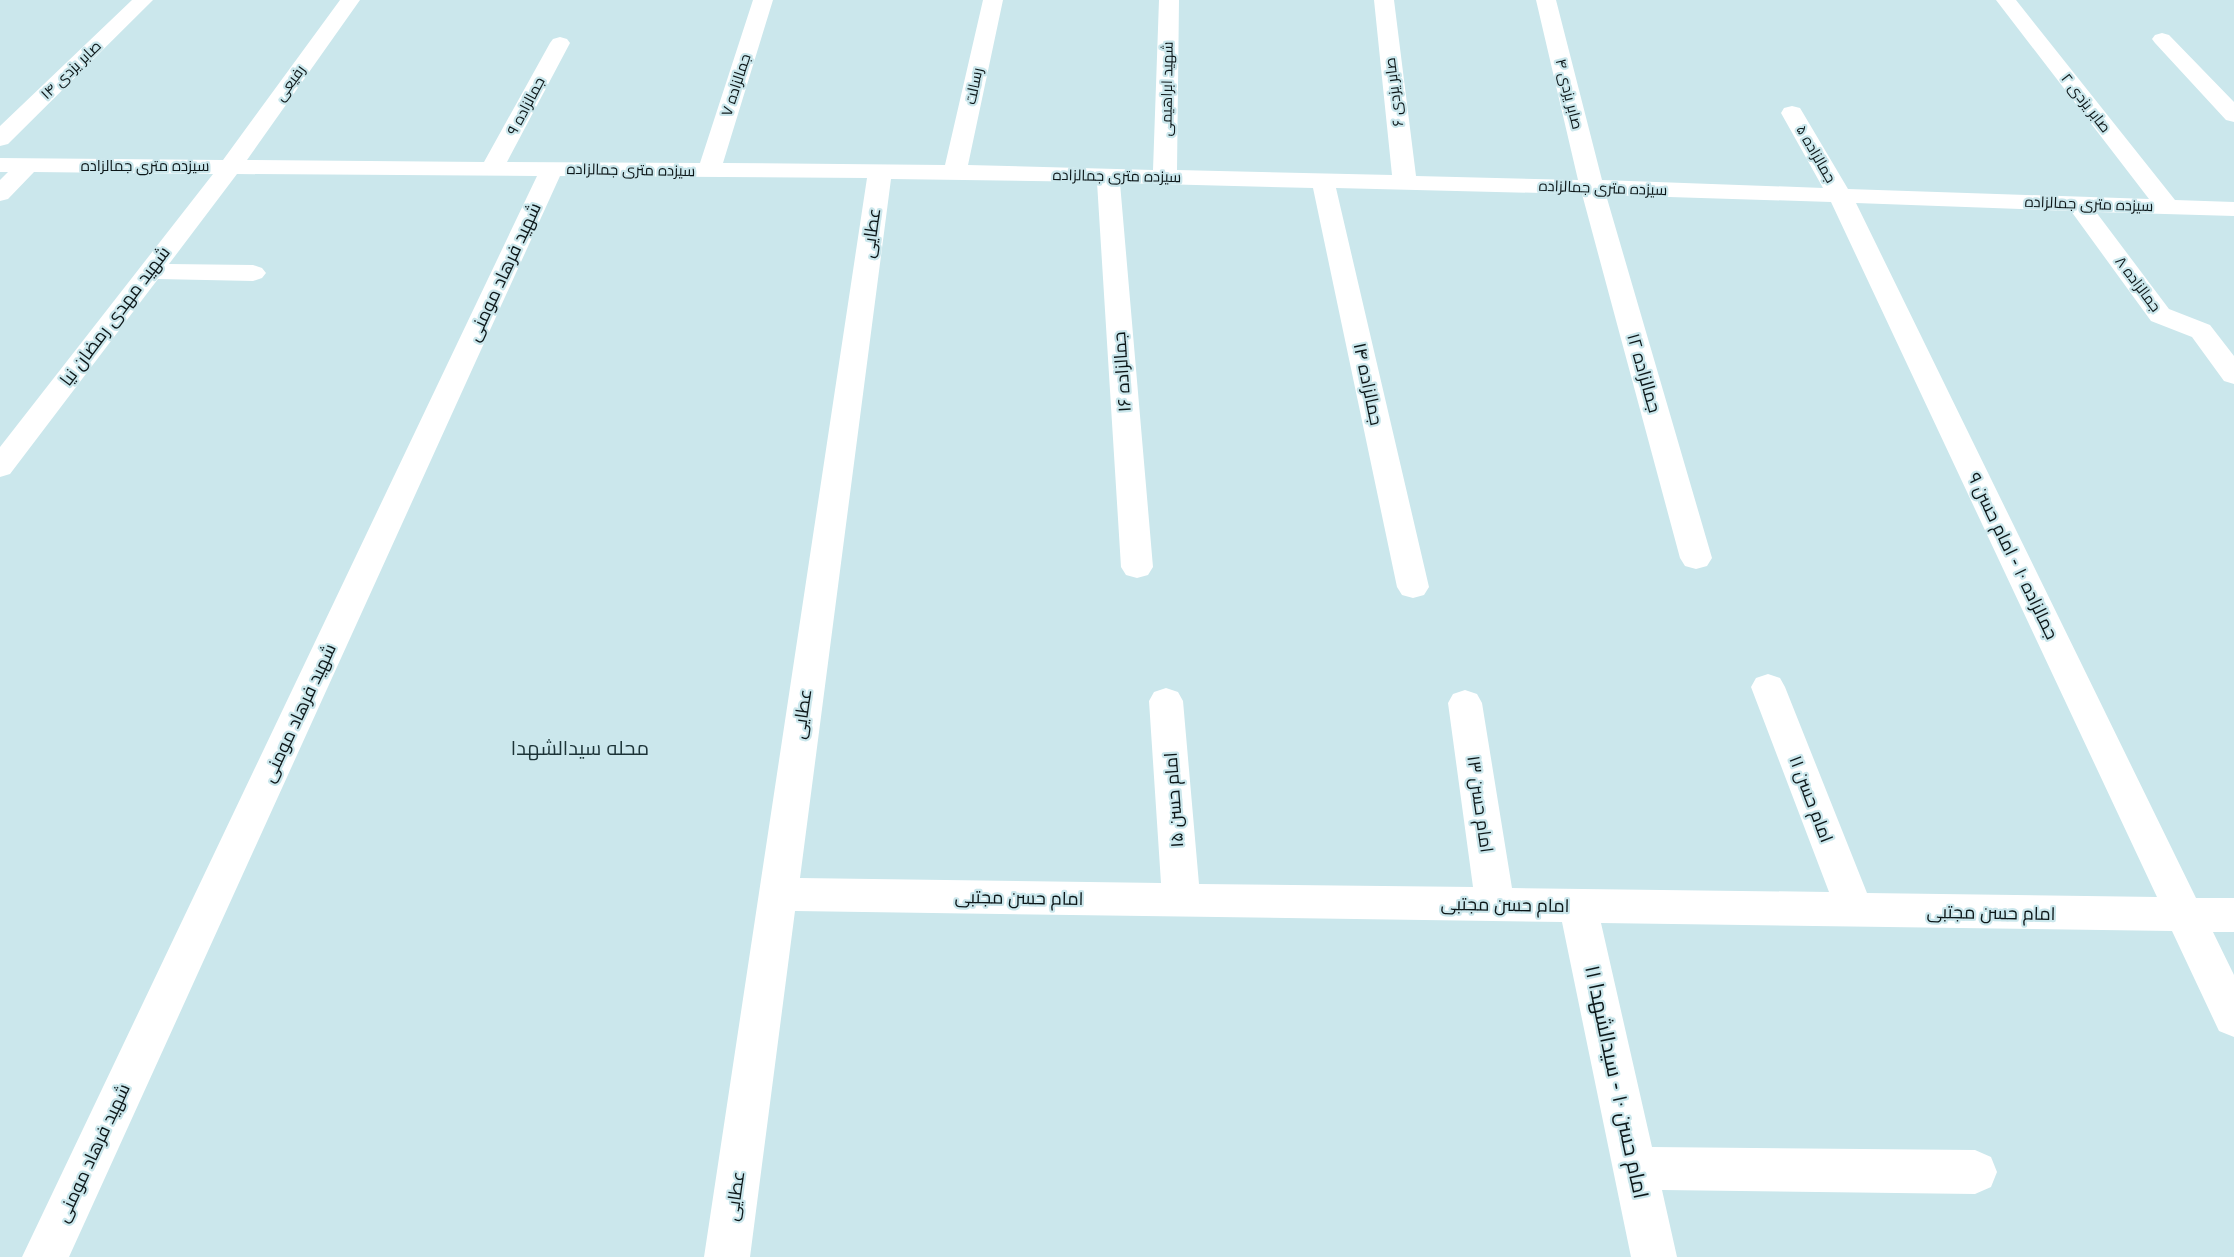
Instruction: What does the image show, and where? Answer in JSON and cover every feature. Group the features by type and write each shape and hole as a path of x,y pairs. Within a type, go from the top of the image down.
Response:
{"street":[{"name":"صابر یزدی ۱۴","path":"0,139 143,0"},
{"name":"رفیعی","path":"230,166 350,0"},
{"name":"جمالزاده ۷","path":"709,170 763,0"},
{"name":"رسالت","path":"955,172 993,0"},
{"name":"شهید ابراهیمی","path":"1165,177 1169,0"},
{"name":"صابر یزدی ۶","path":"1384,0 1405,183"},
{"name":"صابر یزدی ۴","path":"1546,0 1593,187"},
{"name":"صابر یزدی ۲","path":"2006,0 2167,206"},
{"path":"2162,39 2234,115"},
{"name":"جمالزاده ۹","path":"492,168 560,43"},
{"name":"جمالزاده ۵","path":"1792,112 1840,196"},
{"name":"سیزده متری جمالزاده","path":"0,165 955,172 1593,187 2234,208"},
{"path":"0,194 28,165"},
{"name":"شهید مهدی رمضان نیا","path":"0,467 230,166"},
{"name":"شهید فرهاد مومنی","path":"45,1257 552,169"},
{"name":"عطایی","path":"727,1257 880,172"},
{"name":"جمالزاده ۱۶","path":"1108,176 1137,567"},
{"name":"جمالزاده ۱۴","path":"1323,181 1413,587"},
{"name":"جمالزاده ۱۲","path":"1593,187 1696,558"},
{"name":"جمالزاده ۱۰ - امام حسن ۹","path":"1840,196 2234,1018"},
{"name":"جمالزاده ۸","path":"2078,204 2160,315 2201,331 2234,375"},
{"path":"149,272 253,273"},
{"name":"امام حسن ۱۱","path":"1768,687 1855,911"},
{"name":"امام حسن ۱۵","path":"1166,701 1181,900"},
{"name":"امام حسن ۱۳","path":"1465,703 1495,905"},
{"name":"امام حسن مجتبی","path":"777,894 2234,915"},
{"name":"امام حسن ۱۰ - سیدالشهدا ۱۱","path":"1578,906 1654,1257"},
{"path":"1634,1168 1975,1172"}],"district":[{"name":"محله سیدالشهدا","path":"580,749"}]}
